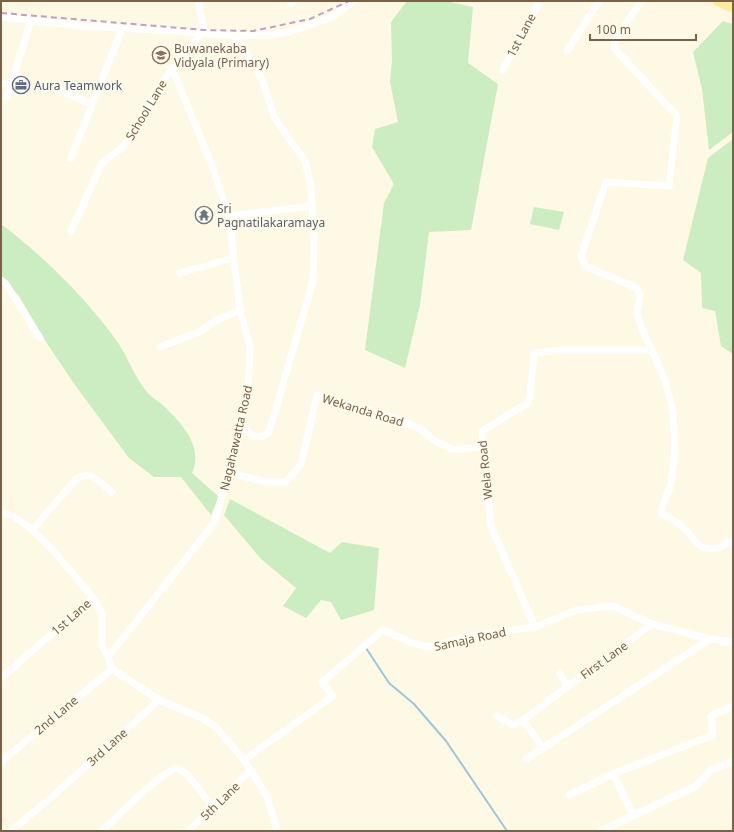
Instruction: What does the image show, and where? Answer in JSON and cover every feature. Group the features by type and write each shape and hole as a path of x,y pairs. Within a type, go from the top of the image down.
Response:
{"main road":[{"path":"718,1 733,7"}],"street":[{"path":"172,69 204,30 198,1"},
{"path":"1,18 122,29 234,36 273,35 292,31 332,17 354,1"},
{"name":"1st Lane","path":"503,70 540,1"},
{"path":"567,51 600,1"},
{"path":"641,1 615,41 614,48 626,63 677,116 669,186 606,182 581,256 585,266 637,288 640,294 637,312 642,329 665,380 673,418 675,450 671,485 662,504 661,513 681,525 700,546 708,549 719,548 728,542 733,544"},
{"path":"7,97 31,20"},
{"path":"71,158 122,29"},
{"path":"234,36 254,65 263,82 274,117 305,161 311,187 314,236 313,282 269,432 263,437 257,438 250,434 240,424"},
{"name":"Nagahawatta Road","path":"108,656 216,522 248,393 251,356 250,346 240,310 229,216 212,165 172,69"},
{"name":"School Lane","path":"71,231 102,163 123,147 140,123 155,92 172,69"},
{"path":"1,83 11,85"},
{"path":"61,91 92,104"},
{"path":"229,216 312,206"},
{"path":"180,273 233,258"},
{"path":"1,280 6,284 40,338"},
{"path":"160,347 201,331 213,322 240,310"},
{"name":"Wela Road","path":"535,627 491,526 482,447 482,431 528,403 534,353 562,350 652,350"},
{"name":"Wekanda Road","path":"229,473 267,482 286,482 301,464 317,395 396,418 420,429 437,442 454,450 482,447"},
{"path":"33,529 77,478 84,474 89,474 112,492"},
{"path":"1,512 10,514 33,529 93,598"},
{"name":"1st Lane","path":"1,678 93,598 102,614 102,646 108,656"},
{"name":"Samaja Road","path":"244,760 332,696 322,682 383,630 412,643 428,647 471,636 535,627 577,610 612,606 652,624 710,640 733,642"},
{"name":"First Lane","path":"560,673 567,687 652,624"},
{"path":"526,758 710,640"},
{"path":"108,656 112,669 159,700 202,718 216,727 244,760 268,798 277,831"},
{"name":"2nd Lane","path":"1,762 112,669"},
{"path":"497,716 513,725 523,720 567,687"},
{"name":"3rd Lane","path":"11,831 53,796 159,700"},
{"path":"569,795 613,774 713,735 711,716 733,706"},
{"path":"523,720 543,748"},
{"path":"601,831 696,786 710,771 733,762"},
{"path":"102,831 158,780 170,770 176,768 187,774 213,808"},
{"name":"5th Lane","path":"188,831 251,770"},
{"path":"613,774 633,816"}],"green space":[{"path":"407,1 446,1 473,7 468,63 498,84 471,230 429,232 420,305 405,368 365,350 384,203 394,184 372,147 375,129 398,122 390,82 392,61 391,22"},
{"path":"723,21 733,24 733,132 709,150 702,89 693,52"},
{"path":"733,139 733,354 721,346 715,311 702,308 701,273 683,260 708,158"},
{"path":"534,207 564,212 559,230 530,224"},
{"path":"1,224 47,263 78,293 105,325 120,346 142,386 166,408 186,431 194,447 195,464 192,473 219,497 211,515 181,477 154,477 129,458 75,385 46,342 19,296 1,276"},
{"path":"230,499 330,553 342,542 379,548 374,610 341,620 331,602 321,600 306,618 283,606 296,588 261,559 224,515"}],"waterway":[{"path":"366,648 389,683 414,704 446,741 507,831"}],"railway":[{"path":"1,13 204,30 253,31 310,19 349,1"}],"place":[{"name":"Buwanekaba Vidyala (Primary)","path":"161,55"},
{"name":"Aura Teamwork","path":"21,85"},
{"name":"Sri Pagnatilakaramaya","path":"204,215"}]}
